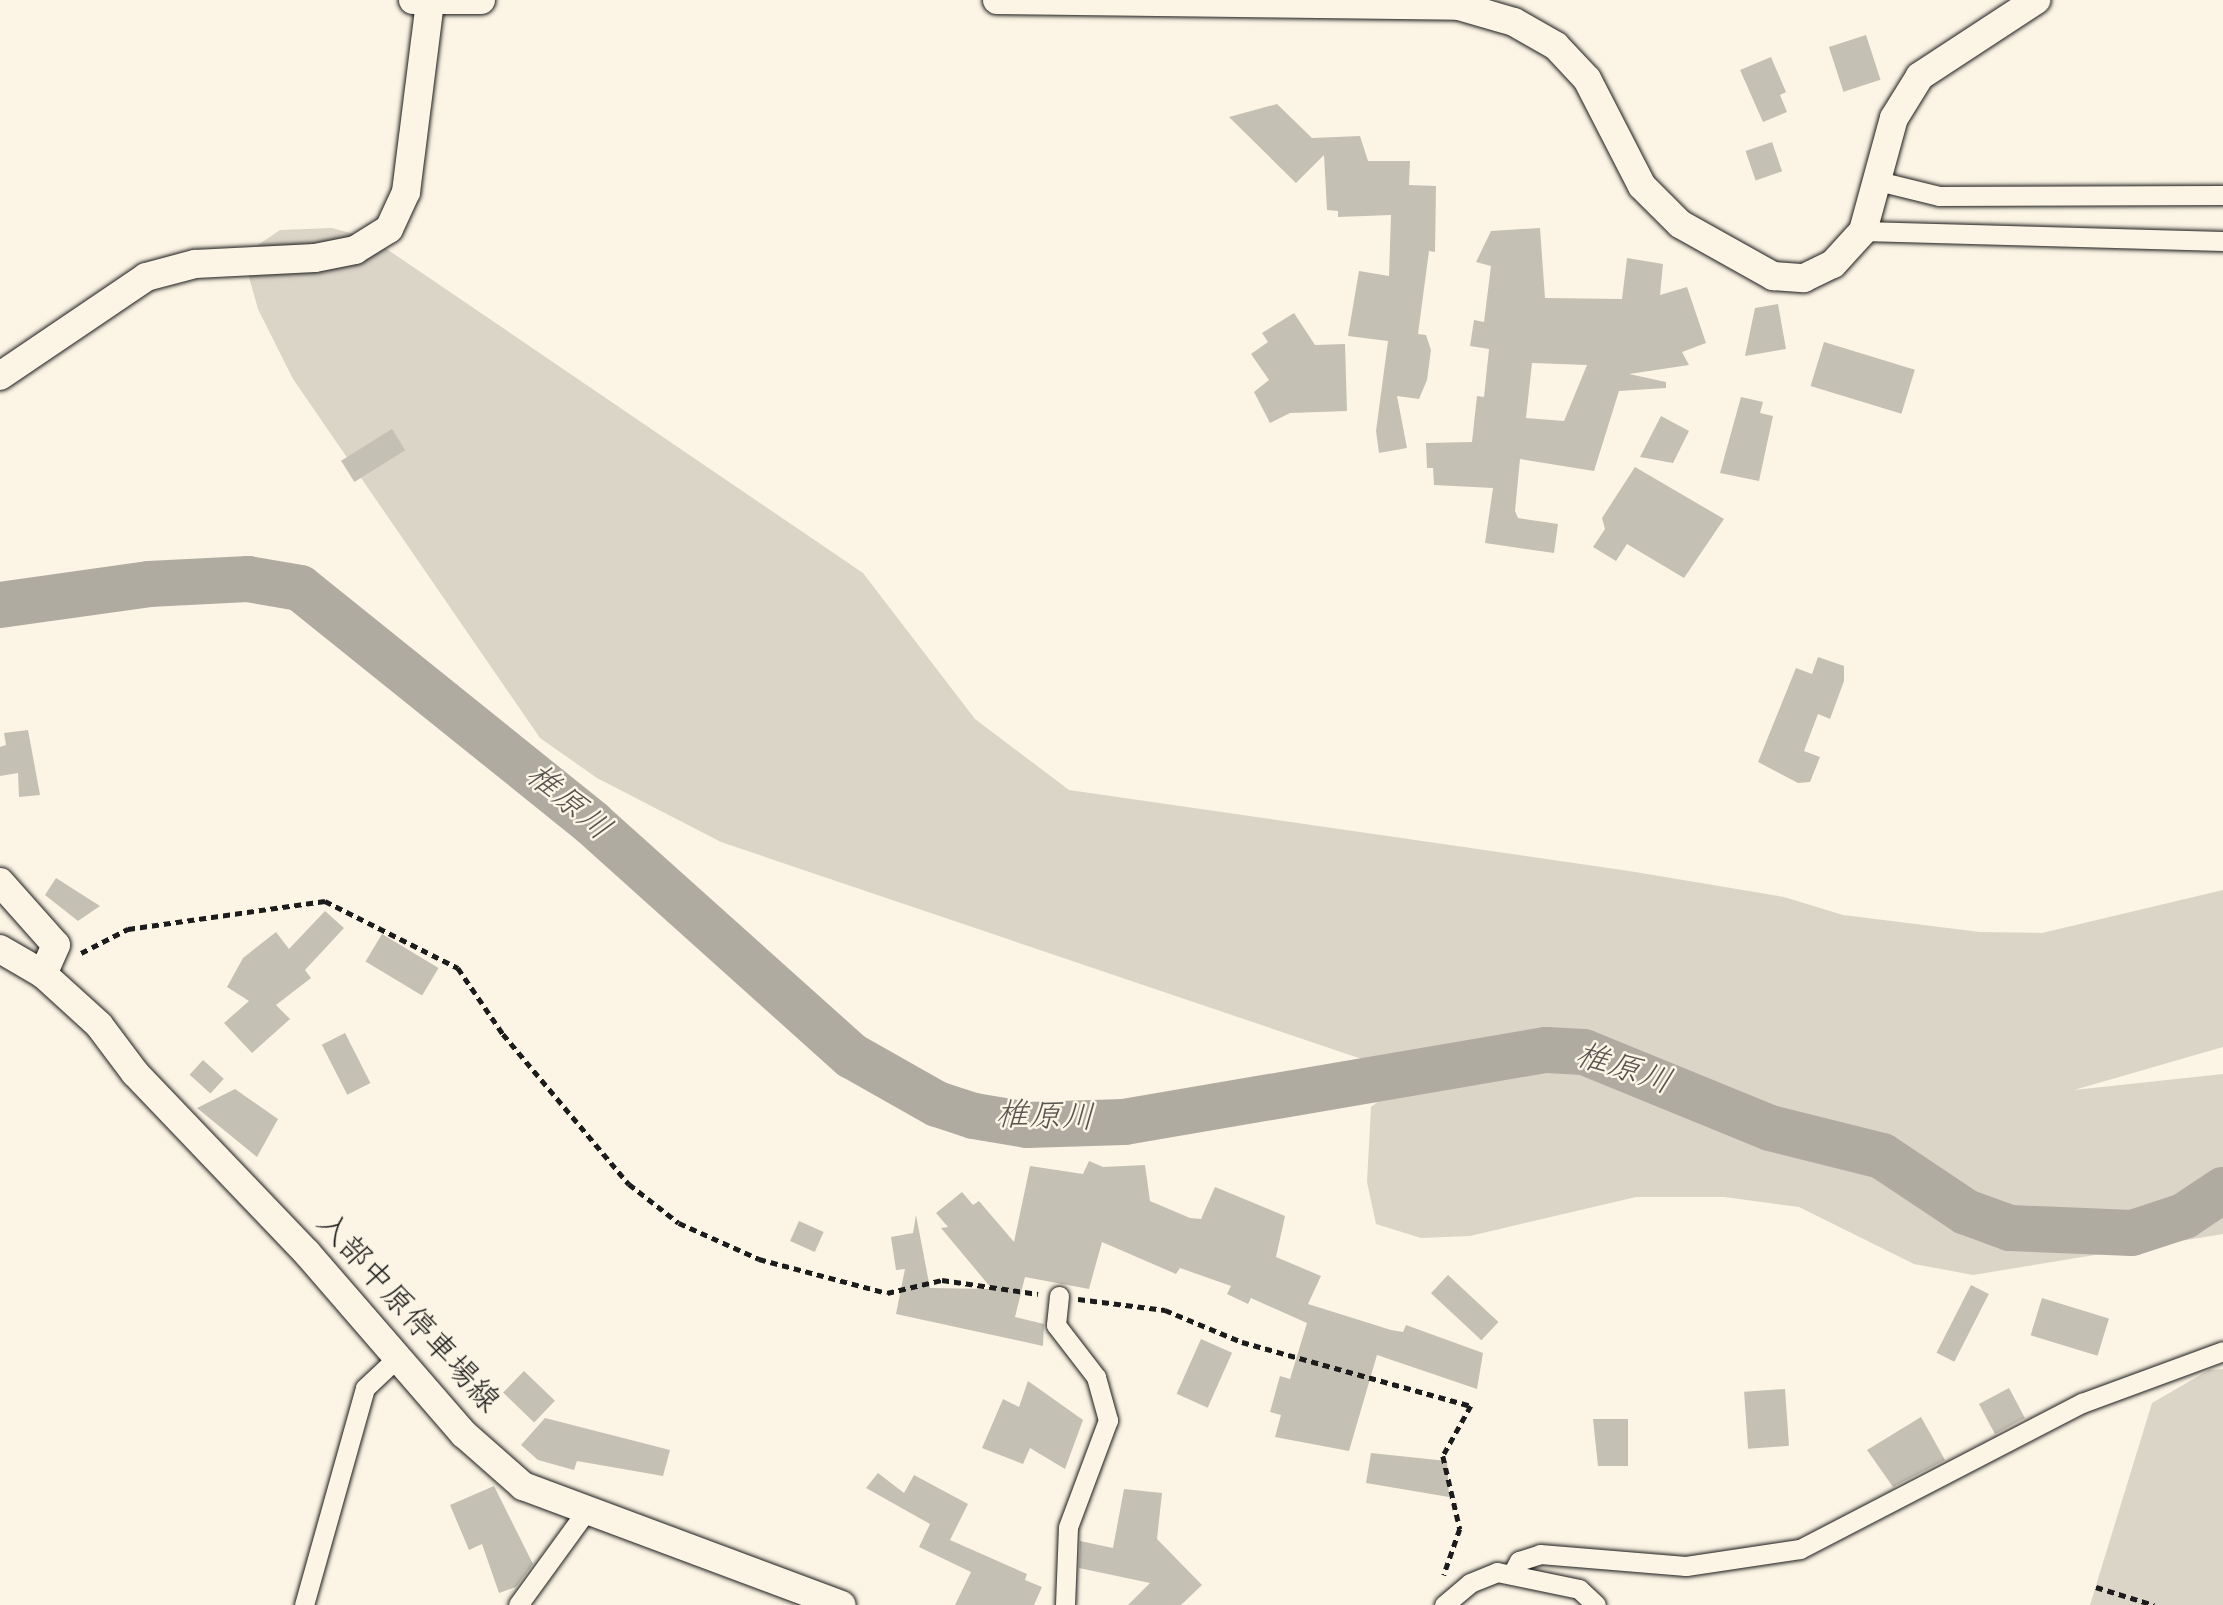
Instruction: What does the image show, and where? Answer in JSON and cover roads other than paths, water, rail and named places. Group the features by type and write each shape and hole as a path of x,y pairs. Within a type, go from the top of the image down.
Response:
{"street":[{"path":"0,376 146,277 195,264 315,258 355,250 389,229 406,192 422,1 481,0"},
{"path":"998,0 1459,6 1514,22 1556,46 1587,79 1642,186 1680,224 1726,255 1773,276 1804,278 1833,264 1863,231 1894,118 1920,76 2036,0"},
{"path":"1878,181 1939,196 2223,195"},
{"path":"1863,231 2223,241"},
{"path":"0,882 56,945 50,966"},
{"name":"入部中原停車場線","path":"0,949 50,966 174,1117 497,1465 523,1486 584,1514 841,1605"},
{"path":"1059,1296 1056,1325 1097,1377 1108,1420 1068,1527 1065,1605"},
{"path":"1512,1574 1519,1561 1540,1554 1686,1566 1800,1549 2082,1403 2223,1351"},
{"path":"304,1605 365,1388 398,1357"},
{"path":"518,1605 584,1514"},
{"path":"1445,1604 1469,1583 1497,1572 1579,1589 1596,1605"}],"waterway":[{"name":"椎原川","path":"0,605 149,584 248,579 300,588 592,823 852,1056 937,1104 974,1116 1027,1125 1124,1122 1546,1050 1584,1052 1770,1128 1882,1156 1966,1212 2010,1228 2132,1233 2184,1216 2223,1190"}]}
